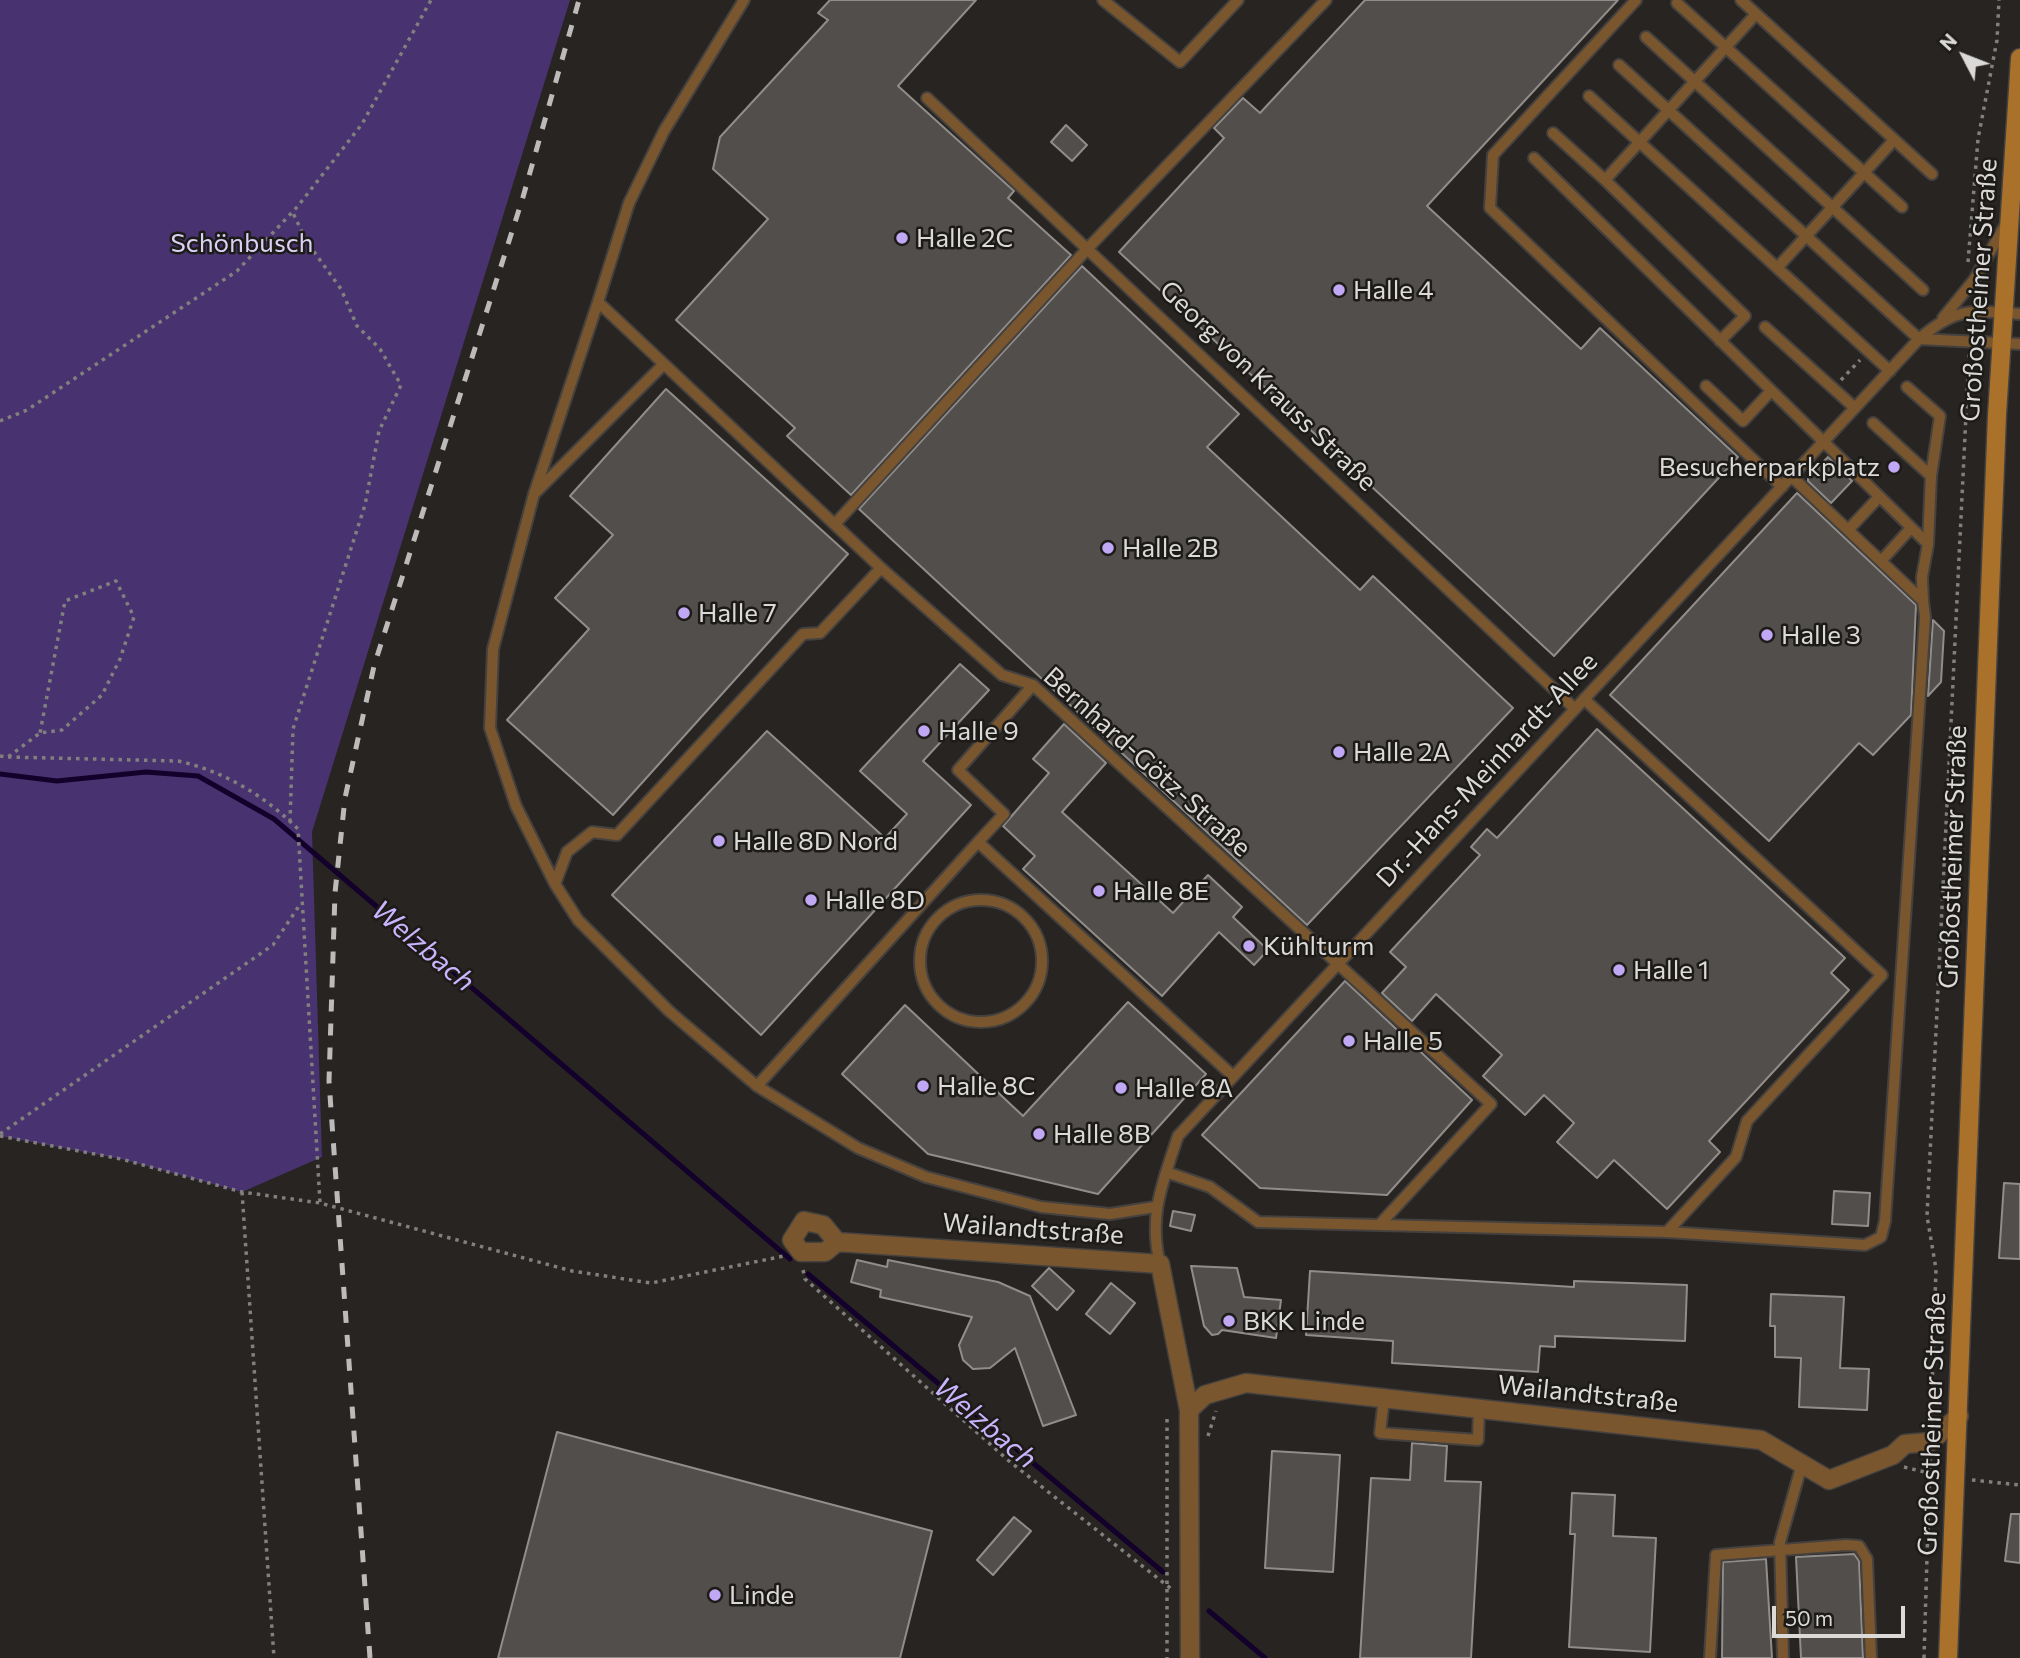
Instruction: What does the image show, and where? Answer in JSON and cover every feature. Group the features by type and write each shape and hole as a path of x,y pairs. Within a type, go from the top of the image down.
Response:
{"main road":[{"name":"Großostheimer Straße","path":"1948,1658 1989,605 2011,344 2010,216 2020,58"}],"street":[{"name":"Wailandtstraße","path":"837,1241 825,1252 801,1252 792,1240 804,1221 823,1226 837,1241 1160,1264"},
{"path":"1160,1264 1189,1409 1192,1605 1190,1658"},
{"name":"Wailandtstraße","path":"1189,1409 1205,1395 1245,1383 1384,1398 1761,1440 1829,1480 1899,1450 1930,1442"},
{"path":"1930,1442 1959,1416"}],"lane":[{"path":"744,0 664,131 629,202 534,494 493,649 490,728 516,806 555,884 578,920 669,1011 757,1086 858,1148 926,1177 1041,1207 1110,1214 1156,1207"},
{"path":"1103,0 1180,62 1238,0"},
{"path":"835,524 1089,247 1326,0"},
{"path":"1636,0 1493,155 1490,208 1782,487"},
{"path":"1741,0 1932,174"},
{"path":"1677,3 1902,207"},
{"path":"1605,180 1756,14"},
{"path":"1646,37 1923,290"},
{"path":"1619,65 1919,339 2011,344"},
{"path":"1589,96 1890,371"},
{"name":"Georg von Krauss Straße","path":"927,98 1089,247 1575,709"},
{"path":"1553,133 1745,316 1720,341"},
{"path":"1777,268 1894,140"},
{"path":"1534,158 1928,544"},
{"name":"Dr.-Hans-Meinhardt-Allee","path":"1160,1264 1154,1232 1156,1207 1178,1136 1919,339 1943,318 1974,280 2010,216"},
{"name":"Bernhard-Götz-Straße","path":"598,302 881,568 1002,675 1033,685 1490,1104 1381,1223"},
{"path":"1943,318 1970,311 2012,313"},
{"path":"1765,327 1855,408"},
{"path":"534,494 664,364"},
{"path":"1706,386 1743,421 1771,391"},
{"path":"1166,1172 1210,1187 1258,1222 1667,1232 1865,1245 1881,1237 1885,1221 1925,617 1922,577 1928,544 1931,476 1940,416 1907,387"},
{"path":"1873,423 1931,476"},
{"path":"1792,477 1923,601"},
{"path":"1850,528 1879,497"},
{"path":"1882,560 1911,528"},
{"path":"555,884 566,852 592,832 617,835 803,634 820,633 881,568"},
{"path":"757,1086 1004,814 958,770 1033,685"},
{"path":"1584,699 1899,988"},
{"path":"978,842 1233,1076"},
{"path":"995,900 1026,916 1042,944 1042,977 1022,1009 986,1024 948,1014 922,982 919,948 933,920 960,902 995,900"},
{"path":"1667,1232 1736,1157 1747,1121 1882,975"},
{"path":"1384,1398 1380,1433 1478,1440 1479,1409"},
{"path":"1783,1658 1780,1549 1801,1464"},
{"path":"1710,1658 1716,1555 1846,1545 1858,1546 1864,1550 1871,1658"}],"path":[{"path":"0,421 27,410 237,271 292,211 362,124 431,0"},
{"path":"1974,280 1967,265 1978,139 1997,40 1999,0"},
{"path":"290,822 293,729 361,517 379,431 401,385 380,349 357,326 341,289 307,243 292,211"},
{"path":"1924,1658 1936,1269 1927,1216 1969,341"},
{"path":"1846,375 1858,361"},
{"path":"8,757 40,733 62,730 102,695 120,659 134,617 116,581 65,601 40,733"},
{"path":"0,757 178,761 205,767 271,802 298,829 320,1203"},
{"path":"0,1135 273,945 301,902"},
{"path":"0,1135 121,1159 242,1192 320,1203 572,1271 651,1283 769,1261"},
{"path":"242,1192 274,1658"},
{"path":"801,1252 805,1279 1009,1461 1192,1605"},
{"path":"1207,1437 1213,1415 1220,1407"},
{"path":"1167,1419 1167,1658"},
{"path":"1899,1450 1905,1467 1929,1475 1943,1476"},
{"path":"1972,1480 2020,1485"}],"green space":[{"name":"Schönbusch","path":"0,0 570,0 312,832 322,1157 242,1192 121,1159 0,1136"}],"building":[{"name":"Halle 2C","path":"830,0 976,0 898,86 1014,191 1008,198 1071,255 851,495 787,436 795,428 676,320 768,219 713,169 720,137 828,20 818,13"},
{"name":"Halle 4","path":"1365,0 1618,0 1427,206 1581,349 1600,328 1738,457 1554,656 1119,252 1224,138 1214,128 1243,98 1260,113"},
{"path":"1066,125 1087,145 1072,161 1051,142"},
{"name":"Halle 2B","path":"1082,266 1239,414 1207,447 1360,590 1373,576 1513,708 1307,925 859,509"},
{"name":"Halle 7","path":"666,389 848,554 613,815 507,720 589,629 555,598 613,535 570,496"},
{"path":"1828,457 1852,481 1831,503 1808,481"},
{"name":"Halle 3","path":"1797,493 1916,605 1911,715 1873,755 1859,743 1769,841 1610,695"},
{"path":"1933,620 1944,631 1941,682 1928,696"},
{"path":"960,664 989,690 923,761 971,805 761,1035 612,895 767,731 885,838 907,814 860,771"},
{"name":"Halle 8E","path":"1064,724 1106,763 1062,812 1173,913 1208,875 1242,907 1233,917 1268,950 1254,965 1219,932 1162,996 1023,869 1035,856 1003,826 1049,773 1033,759"},
{"name":"Halle 1","path":"1597,729 1845,958 1831,973 1849,990 1709,1141 1720,1152 1667,1209 1614,1160 1597,1178 1557,1142 1574,1123 1544,1095 1525,1115 1483,1076 1502,1055 1436,994 1412,1021 1382,993 1406,967 1390,952 1480,855 1471,847 1487,829 1497,838"},
{"name":"Halle 5","path":"1345,981 1472,1100 1387,1195 1260,1188 1202,1135"},
{"path":"1128,1002 1206,1074 1098,1194 928,1154 842,1074 905,1005 1023,1116"},
{"path":"2004,1183 2020,1184 2020,1259 1999,1258"},
{"path":"1834,1191 1870,1193 1868,1226 1832,1224"},
{"path":"1173,1211 1195,1215 1191,1231 1170,1226"},
{"path":"857,1260 887,1267 888,1260 998,1282 1030,1296 1076,1415 1043,1426 1015,1348 990,1368 973,1369 963,1360 959,1345 972,1317 880,1297 881,1290 851,1282"},
{"path":"1191,1266 1237,1268 1244,1297 1281,1300 1276,1338 1222,1330 1212,1335 1204,1326"},
{"path":"1049,1268 1074,1291 1057,1310 1032,1286"},
{"path":"1310,1271 1574,1287 1574,1281 1687,1285 1685,1341 1555,1336 1555,1347 1540,1346 1538,1372 1392,1363 1393,1341 1306,1335"},
{"path":"1111,1283 1135,1303 1110,1334 1086,1314"},
{"path":"1771,1294 1844,1297 1840,1368 1869,1369 1867,1410 1799,1407 1801,1358 1775,1357 1775,1326 1770,1326"},
{"name":"Linde","path":"557,1432 932,1531 900,1658 498,1658"},
{"path":"1412,1443 1447,1446 1445,1481 1481,1482 1471,1658 1360,1658 1371,1478 1410,1480"},
{"path":"1272,1451 1340,1455 1333,1572 1265,1568"},
{"path":"1572,1493 1615,1495 1613,1536 1656,1538 1650,1652 1569,1647 1575,1534 1570,1534"},
{"path":"2011,1514 2020,1514 2020,1563 2005,1561"},
{"path":"1014,1517 1031,1531 993,1575 977,1560"},
{"path":"1854,1554 1859,1561 1863,1658 1801,1658 1796,1557"},
{"path":"1766,1559 1772,1658 1722,1658 1723,1562"}],"waterway":[{"name":"Welzbach","path":"0,774 57,781 146,772 198,776 274,819 790,1259"},
{"name":"Welzbach","path":"808,1274 1163,1572"},
{"name":"Welzbach","path":"1209,1611 1265,1658"}],"railway":[{"path":"370,1658 329,1081 335,893 345,798 374,666 523,197 579,0"}],"place":[{"name":"Halle 2C","path":"902,238"},
{"name":"Halle 4","path":"1339,290"},
{"name":"Besucherparkplatz","path":"1894,467"},
{"name":"Halle 2B","path":"1108,548"},
{"name":"Halle 7","path":"684,613"},
{"name":"Halle 3","path":"1767,635"},
{"name":"Halle 9","path":"924,731"},
{"name":"Halle 2A","path":"1339,752"},
{"name":"Halle 8D Nord","path":"719,841"},
{"name":"Halle 8E","path":"1099,891"},
{"name":"Halle 8D","path":"811,900"},
{"name":"Kühlturm","path":"1249,946"},
{"name":"Halle 1","path":"1619,970"},
{"name":"Halle 5","path":"1349,1041"},
{"name":"Halle 8C","path":"923,1086"},
{"name":"Halle 8A","path":"1121,1088"},
{"name":"Halle 8B","path":"1039,1134"},
{"name":"BKK Linde","path":"1229,1321"},
{"name":"Linde","path":"715,1595"}]}
